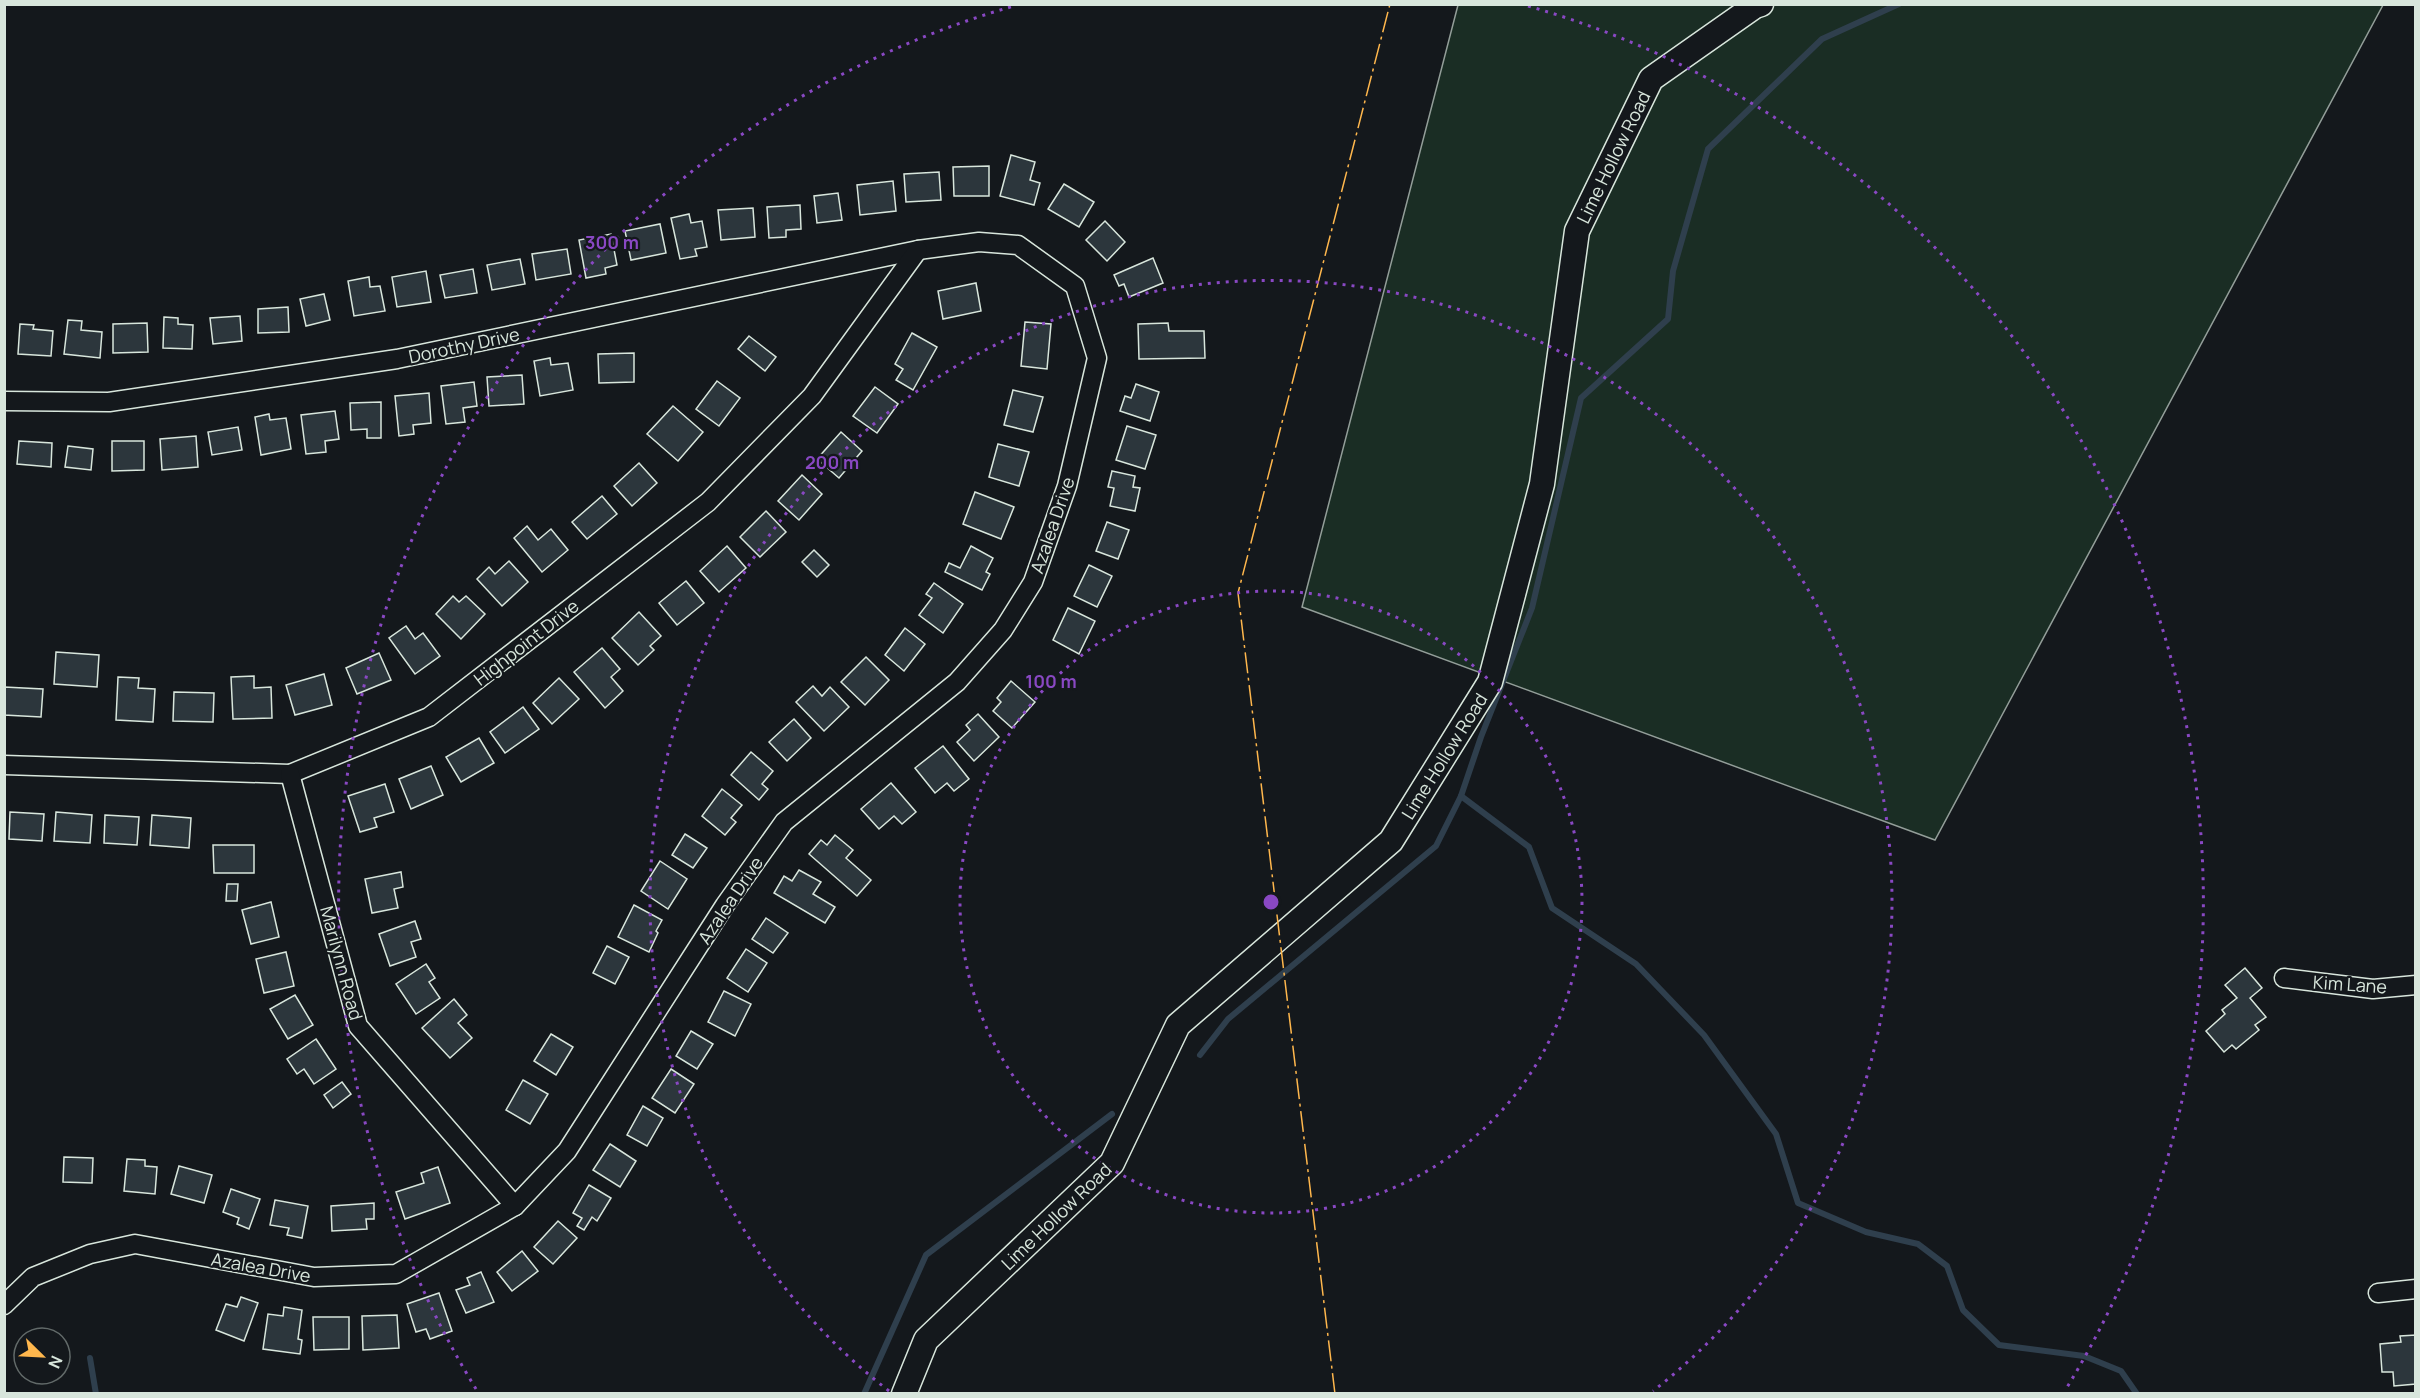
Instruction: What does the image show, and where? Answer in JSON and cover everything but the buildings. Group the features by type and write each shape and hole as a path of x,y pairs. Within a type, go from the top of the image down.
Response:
{"street":[{"name":"Lime Hollow Road","path":"904,1394 926,1340 1112,1163 1178,1025 1391,841 1485,691 1490,682 1542,484 1577,231 1651,79 1761,4"},
{"name":"Azalea Drive","path":"4,1305 33,1277 90,1254 135,1244 314,1277 396,1274 515,1206 567,1151 725,905 784,822 957,682 1003,630 1033,582 1067,486 1096,358 1075,286 1018,245 979,242 918,250"},
{"name":"Dorothy Drive","path":"4,401 110,402 397,359 918,250"},
{"name":"Highpoint Drive","path":"4,765 290,774 429,717 708,502 812,396 918,250"},
{"name":"Marilynn Road","path":"290,774 358,1026 515,1206"},
{"name":"Kim Lane","path":"2284,978 2373,989 2415,985"},
{"path":"2378,1293 2415,1290"}],"green space":[{"path":"1458,5 2383,5 1935,840 1302,607"}],"waterway":[{"path":"1200,1055 1228,1019 1436,846 1461,796 1481,737 1532,608 1581,398 1668,319 1673,271 1708,149 1822,39 1899,4"},
{"path":"1461,796 1529,847 1552,908 1636,964 1704,1035 1776,1134 1798,1203 1866,1232 1918,1244 1947,1266 1963,1310 1999,1345 2084,1356 2121,1371 2137,1394"},
{"path":"864,1394 926,1255 1112,1114"},
{"path":"90,1358 96,1394"}],"power":[{"path":"1335,1394 1238,593 1390,4"}]}
